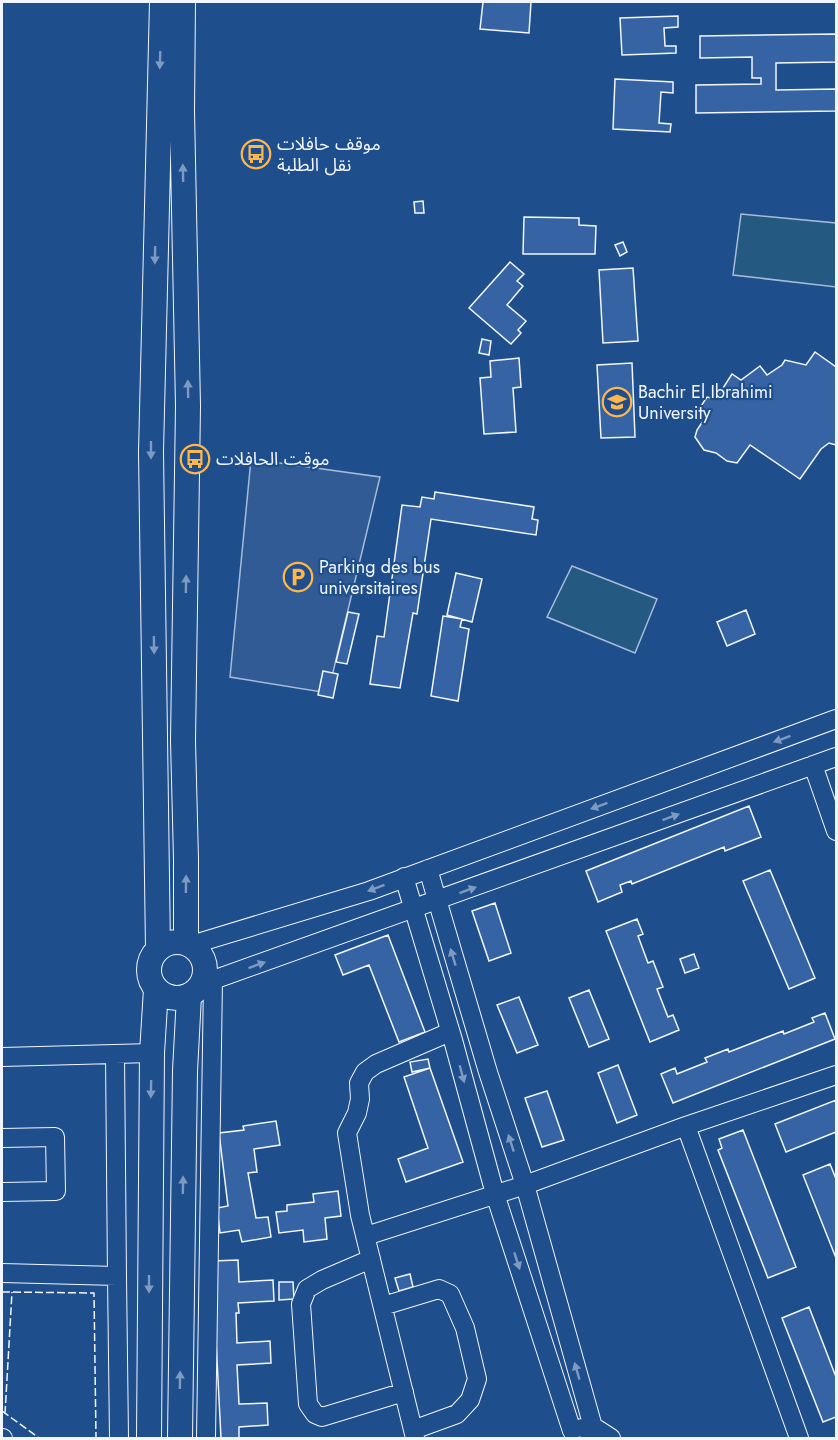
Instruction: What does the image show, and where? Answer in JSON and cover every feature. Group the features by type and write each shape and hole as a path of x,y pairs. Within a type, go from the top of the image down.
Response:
{"main road":[{"path":"158,949 151,452 162,2"},
{"path":"183,2 182,123 188,406 183,741 188,944"},
{"path":"180,1438 185,1071 205,967 203,958 188,944 174,941 158,949 149,964 151,981 156,989 171,998 201,987"},
{"path":"149,1438 152,1053 156,989"}],"street":[{"path":"188,944 369,891 837,719"},
{"path":"206,1438 201,987 837,757"},
{"path":"813,765 837,831"},
{"path":"428,869 525,1185 593,1427"},
{"path":"404,877 567,1435 576,1428 593,1427 611,1438"},
{"path":"382,1306 439,1289 450,1294 465,1328 477,1379 470,1400 457,1414 414,1434 370,1259 360,1215 346,1133 357,1113 360,1099 359,1083 365,1072 376,1064 450,1032"},
{"path":"2,1057 152,1053"},
{"path":"116,1055 119,1438"},
{"path":"366,1236 525,1185 686,1126 837,1075"},
{"path":"686,1126 799,1438"},
{"path":"2,1138 55,1137 56,1191 2,1192"},
{"path":"370,1259 307,1289 301,1304 308,1404 315,1414 322,1417 404,1392"},
{"path":"2,1273 117,1276"}],"shaded area":[{"path":"741,214 836,223 836,287 733,275"},
{"name":"Parking des bus universitaires","path":"251,459 380,477 328,693 230,677"},
{"path":"572,566 657,599 635,653 547,617"}],"building":[{"path":"483,2 531,2 529,33 480,29"},
{"path":"678,16 678,27 664,28 665,46 676,46 676,53 622,55 620,18"},
{"path":"836,34 836,62 776,63 776,90 836,89 836,111 696,113 696,85 761,84 761,78 752,78 752,57 700,58 700,36"},
{"path":"615,79 673,82 673,93 661,92 659,123 671,124 670,132 613,129"},
{"path":"423,201 424,213 415,213 414,202"},
{"path":"524,217 579,218 579,225 596,226 595,254 523,254"},
{"path":"623,242 627,252 620,256 615,245"},
{"path":"510,262 524,274 517,281 523,286 507,305 526,321 518,330 521,333 511,344 469,308"},
{"path":"633,268 638,341 603,343 599,270"},
{"path":"482,339 491,341 489,355 479,353"},
{"path":"815,352 836,367 836,445 829,443 821,449 800,479 750,445 737,463 727,461 716,453 704,450 695,437 707,415 701,406 707,397 716,399 732,374 741,380 760,366 767,375 782,365 785,360 806,365"},
{"path":"519,358 521,387 513,388 516,432 484,434 480,378 491,377 490,361"},
{"path":"632,363 635,437 601,438 597,365"},
{"path":"435,492 534,507 532,519 538,520 536,535 431,519 417,614 413,613 400,688 370,684 377,636 384,637 402,505 420,507 422,497 434,499"},
{"path":"456,573 482,579 472,622 447,615"},
{"path":"746,610 755,634 727,646 717,622"},
{"path":"348,612 359,614 347,664 336,662"},
{"path":"443,616 462,619 460,627 469,629 458,701 431,696"},
{"path":"323,671 338,674 333,698 318,695"},
{"path":"749,806 761,837 725,851 724,847 632,884 631,881 620,885 622,892 598,902 586,871"},
{"path":"770,870 815,978 789,989 743,881"},
{"path":"495,903 511,953 489,961 472,911"},
{"path":"637,919 643,934 638,936 648,963 653,961 663,987 657,989 668,1017 673,1015 679,1030 650,1042 606,931"},
{"path":"388,935 425,1032 399,1042 369,965 343,975 335,955"},
{"path":"694,954 699,968 685,973 680,959"},
{"path":"589,990 609,1039 589,1047 569,998"},
{"path":"519,997 538,1045 517,1053 497,1005"},
{"path":"825,1013 835,1039 673,1103 661,1074 675,1068 677,1074 707,1062 705,1058 728,1049 729,1052 783,1031 784,1034 814,1022 812,1018"},
{"path":"428,1059 430,1068 412,1072 410,1062"},
{"path":"618,1065 637,1115 617,1123 598,1073"},
{"path":"430,1068 463,1162 406,1182 398,1159 428,1148 404,1077"},
{"path":"547,1091 564,1140 542,1147 525,1098"},
{"path":"836,1100 836,1132 786,1152 775,1124"},
{"path":"276,1121 280,1145 254,1149 257,1172 248,1173 256,1218 268,1217 271,1237 242,1242 239,1230 220,1233 217,1208 228,1206 219,1133 244,1130 243,1126"},
{"path":"743,1130 796,1267 768,1278 718,1150 722,1148 719,1139"},
{"path":"830,1164 836,1179 836,1258 803,1175"},
{"path":"338,1191 341,1216 325,1218 327,1239 304,1242 303,1230 279,1233 276,1212 287,1211 287,1205 314,1202 313,1194"},
{"path":"238,1260 239,1282 273,1280 274,1301 238,1303 239,1313 236,1313 237,1343 270,1341 271,1363 237,1365 239,1404 267,1403 268,1425 239,1427 239,1438 221,1438 212,1261"},
{"path":"410,1274 413,1287 399,1291 395,1278"},
{"path":"279,1282 293,1282 294,1299 279,1300"},
{"path":"809,1307 836,1377 836,1417 823,1422 782,1318"}],"fence":[{"path":"2,1292 94,1293 96,1438"},
{"path":"5,1414 12,1292"},
{"path":"2,1411 39,1438"}],"place":[{"name":"موقف حافلات نقل الطلبة","path":"256,154"},
{"name":"Bachir El Ibrahimi University","path":"617,402"},
{"name":"موقت الحافلات","path":"195,459"},
{"name":"Parking des bus universitaires","path":"298,577"}]}
